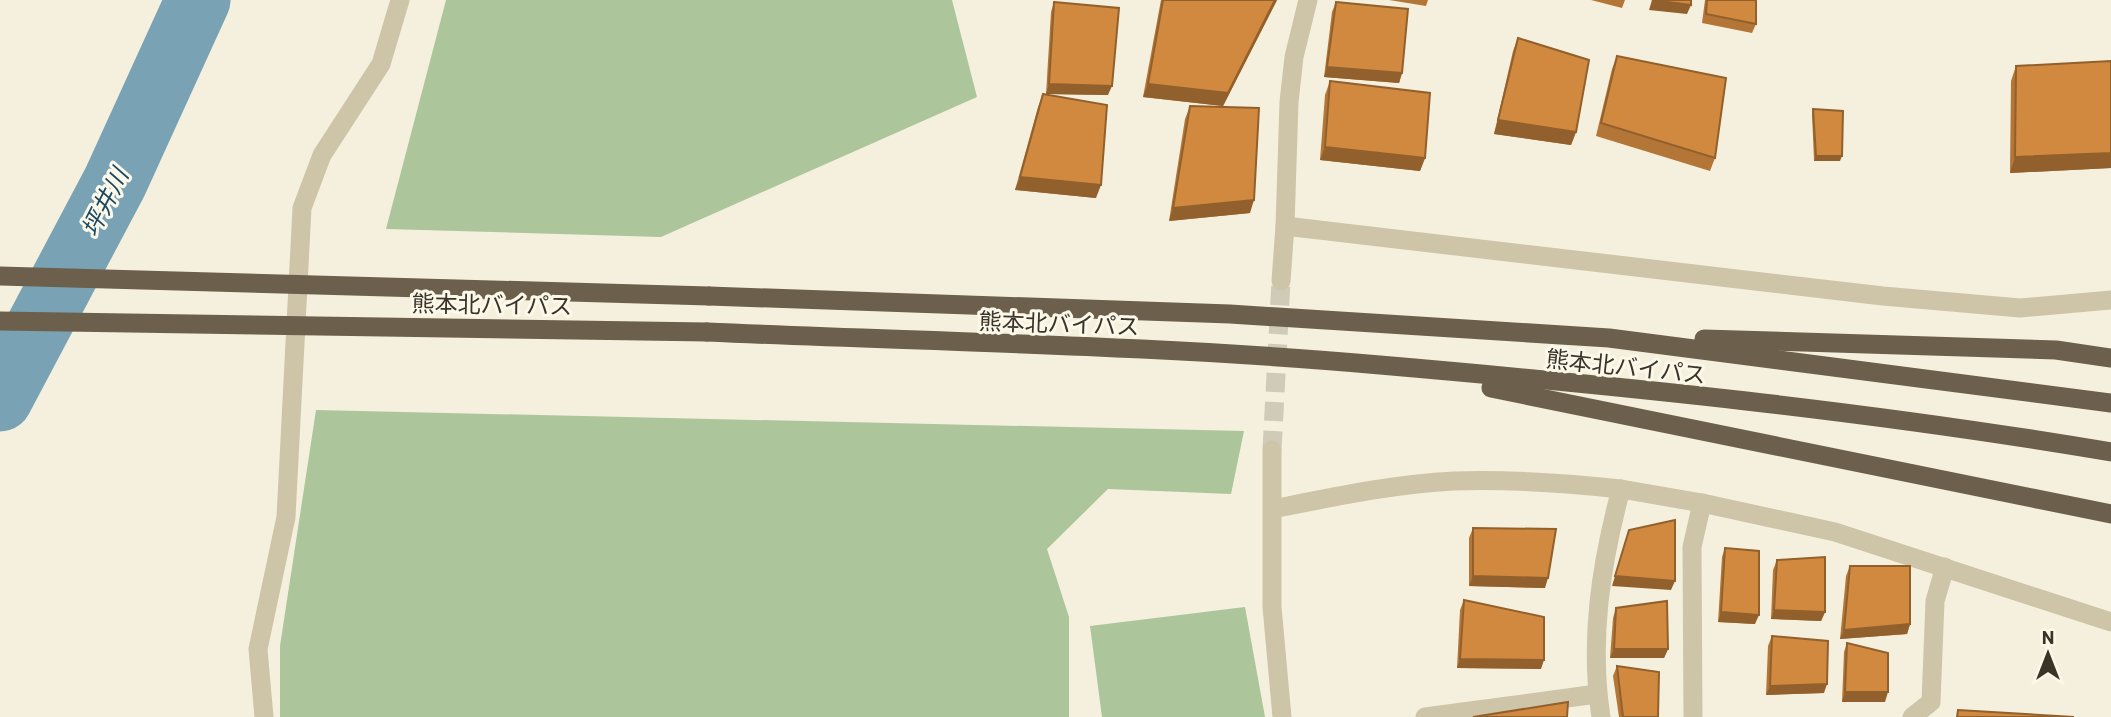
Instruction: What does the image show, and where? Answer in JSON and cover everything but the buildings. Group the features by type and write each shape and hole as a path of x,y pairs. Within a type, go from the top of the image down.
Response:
{"highway":[{"name":"熊本北バイパス","path":"0,276 1230,314 1609,338 2111,403"},
{"name":"熊本北バイパス","path":"0,321 707,332 1144,351 1378,365 1974,429 2111,452"},
{"path":"1609,338 1857,342 2056,350 2111,358"},
{"path":"1378,365 2111,514"}],"street":[{"path":"264,717 258,649 286,517 302,208 321,155 381,64 400,0"},
{"path":"1280,281 1285,226 1289,102 1294,57 1308,0"},
{"path":"1285,226 1883,296 2020,307 2111,300"},
{"path":"1272,450 1272,607 1282,717"},
{"path":"1273,509 1342,495 1453,481 1543,481 1621,489 1702,503 1835,533 2111,622"},
{"path":"1601,717 1597,694 1597,603 1621,489"},
{"path":"1693,717 1692,547 1702,503"},
{"path":"1912,717 1931,702 1935,601 1945,567"},
{"path":"1425,717 1597,694"}],"green space":[{"path":"446,0 952,0 977,97 661,237 386,229"},
{"path":"316,410 1244,431 1231,494 1108,489 1047,549 1069,617 1069,717 280,717 280,646"},
{"path":"1245,607 1265,717 1102,717 1090,626"}],"waterway":[{"name":"坪井川","path":"0,399 115,182 198,0"}],"tunnel":[{"path":"1272,450 1281,281"}]}
